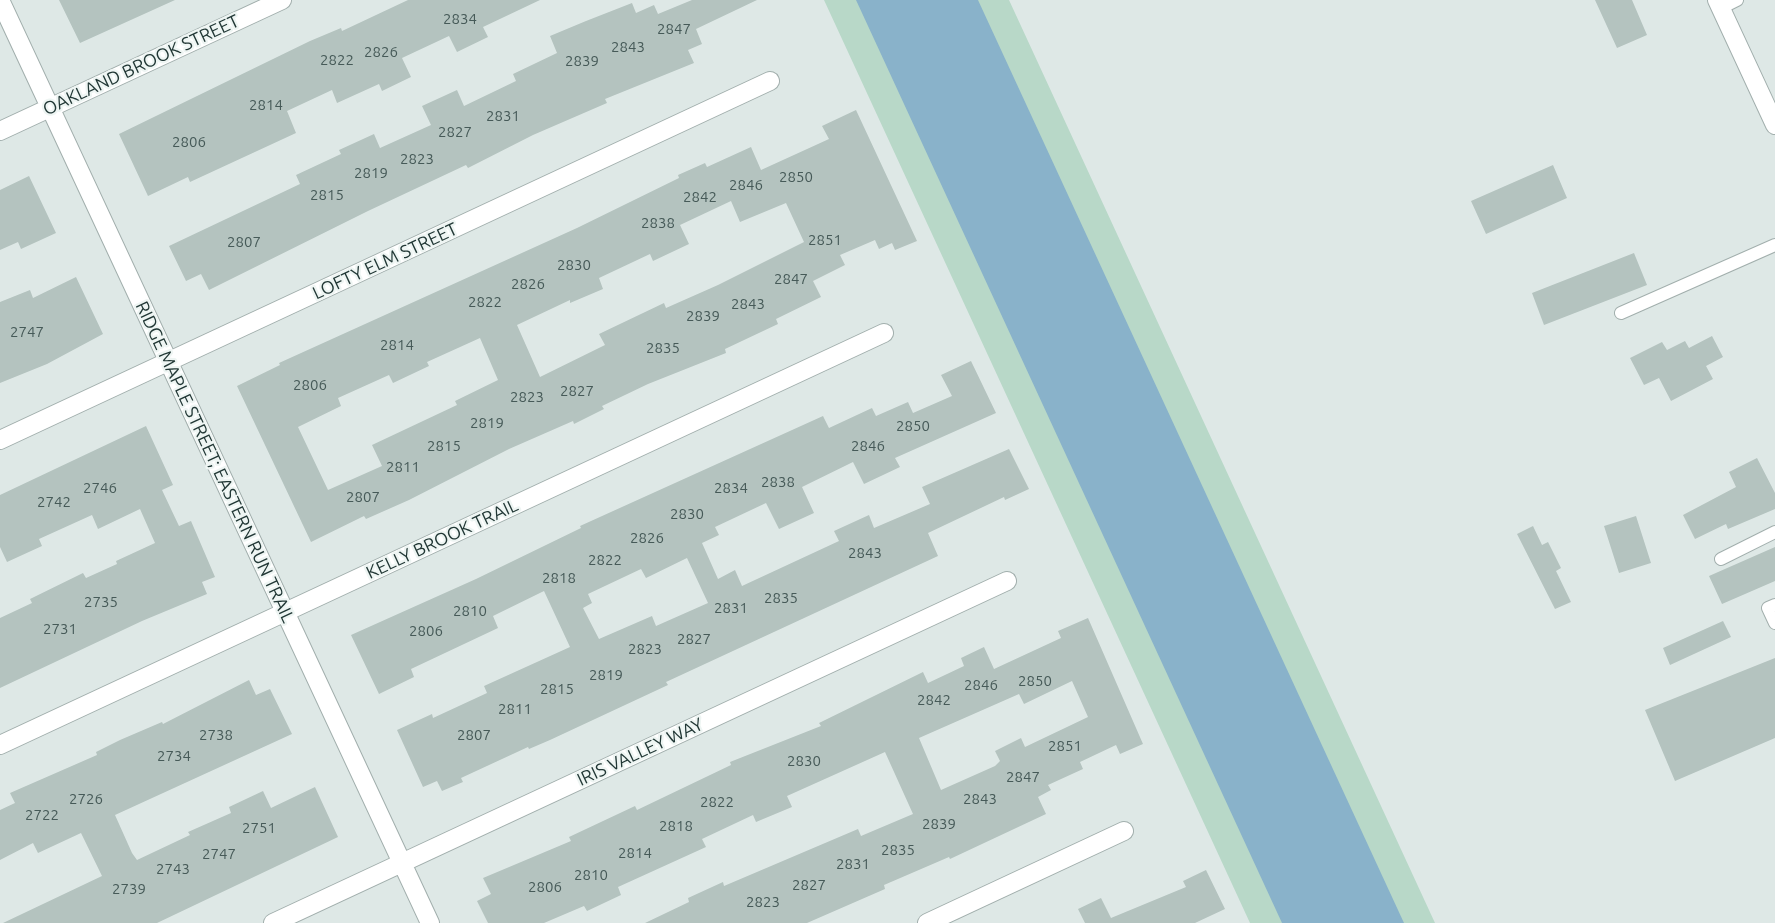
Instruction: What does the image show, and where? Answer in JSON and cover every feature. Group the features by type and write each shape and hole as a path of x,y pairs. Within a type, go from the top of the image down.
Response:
{"street":[{"name":"RIDGE MAPLE STREET; EASTERN RUN TRAIL","path":"0,0 430,923"},
{"name":"OAKLAND BROOK STREET","path":"0,131 282,0"},
{"path":"1719,4 1775,125"},
{"name":"LOFTY ELM STREET","path":"0,440 770,81"},
{"name":"KELLY BROOK TRAIL","path":"0,745 884,333"},
{"name":"IRIS VALLEY WAY","path":"273,923 1007,581"},
{"path":"927,923 1124,831"}],"lane":[{"path":"1719,4 1737,0"},
{"path":"1621,313 1775,245"},
{"path":"1721,559 1775,532"},
{"path":"1775,604 1768,608 1775,623"}],"green space":[{"path":"824,0 1009,0 1435,923 1250,923"}],"water":[{"path":"856,0 978,0 1404,923 1282,923"}],"building":[{"path":"59,0 175,0 80,43"},
{"path":"408,0 540,0 483,27 488,37 457,52 449,36 402,58 411,77 382,91 379,84 337,103 332,90 287,111 296,133 190,182 188,177 148,196 119,134 310,41 341,28 342,31"},
{"path":"692,0 757,0 696,29 702,44 688,50 694,63 605,99 607,103 533,135 468,168 466,165 368,211 209,290 201,274 186,281 169,246 300,184 296,175 341,154 339,150 374,134 380,148 431,125 422,106 457,90 464,106 516,81 513,74 557,53 550,36 632,3 636,13 654,5 658,14"},
{"path":"1595,0 1632,0 1647,35 1617,48"},
{"path":"856,110 917,241 895,250 892,243 879,249 875,240 840,255 845,265 813,281 821,297 776,319 778,324 725,349 726,353 648,384 602,406 604,409 574,424 573,421 509,449 409,500 366,519 364,516 311,542 237,386 280,365 279,363 577,228 705,163 707,167 751,147 761,170 829,139 822,126","holes":["731,201 740,222 786,203 804,242 718,285 666,308 664,303 599,334 605,345 540,377 517,325 570,300 570,303 603,289 599,278 650,254 653,261 689,244 680,225","480,338 498,380 455,401 457,405 372,445 382,466 328,490 298,427 341,406 338,398 389,375 393,383 429,366 427,362"]},
{"path":"1553,165 1567,198 1486,234 1471,201"},
{"path":"29,176 56,233 21,249 18,242 0,250 0,190"},
{"path":"1634,253 1647,285 1544,325 1532,293"},
{"path":"76,277 103,334 47,364 0,383 0,302 30,290 33,298"},
{"path":"1712,336 1723,357 1706,366 1713,379 1671,401 1659,378 1644,385 1630,358 1662,342 1667,350 1685,341 1689,348"},
{"path":"971,361 996,413 895,458 900,467 864,484 853,462 802,487 814,513 779,529 766,503 715,527 719,535 702,543 718,579 735,570 742,586 839,541 834,531 869,515 874,528 930,504 922,487 1009,449 1029,489 1005,500 1004,497 928,533 938,556 666,682 668,685 550,740 529,749 528,747 461,778 463,782 442,791 437,781 423,787 397,730 432,714 433,718 487,693 484,686 570,647 544,591 493,616 498,628 411,669 414,677 379,694 351,635 476,579 581,528 580,526 823,416 829,428 872,408 876,416 908,402 913,413 952,396 941,375","holes":["687,558 708,603 656,626 652,616 599,639 583,608 592,603 588,594 641,569 646,578"]},
{"path":"146,426 173,485 162,490 179,526 191,521 215,577 202,582 207,594 142,621 0,688 0,618 32,603 30,599 83,573 86,578 155,543 140,509 98,529 92,515 39,539 42,546 7,562 0,547 0,495"},
{"path":"1757,458 1775,493 1775,509 1728,529 1726,524 1695,539 1683,515 1736,487 1729,472"},
{"path":"1636,516 1651,563 1619,573 1604,526"},
{"path":"1533,526 1542,545 1548,542 1561,568 1556,571 1571,602 1555,609 1517,534"},
{"path":"1775,547 1775,581 1722,604 1709,576"},
{"path":"1088,618 1143,744 1120,754 1116,745 1080,762 1083,769 1048,785 1051,790 1038,797 1046,814 950,859 949,857 884,885 885,889 807,923 645,923 689,902 688,898 723,882 724,886 858,829 861,836 913,814 885,752 787,796 792,807 756,822 753,815 702,839 706,847 618,887 621,895 587,911 584,906 544,923 488,923 477,901 491,894 483,878 571,841 569,837 635,806 637,810 731,765 730,762 821,726 819,723 923,672 928,683 964,666 961,658 984,647 994,669 1061,638 1058,631","holes":["1072,681 1088,717 1025,747 1021,738 995,751 1000,761 995,766 941,790 919,738 1019,694 1024,704"]},
{"path":"1723,621 1731,637 1670,665 1663,648"},
{"path":"1775,658 1775,738 1675,781 1645,710"},
{"path":"249,680 256,695 270,689 292,734 115,815 132,853 137,860 190,835 188,832 231,813 229,807 263,791 271,808 315,787 338,837 157,923 3,923 102,876 81,833 38,853 33,843 0,860 0,810 15,803 10,793 97,755 96,752 120,740 162,722 163,724"},
{"path":"1206,870 1225,909 1195,923 1085,923 1078,909 1101,898 1111,918 1186,887 1183,881"}]}
